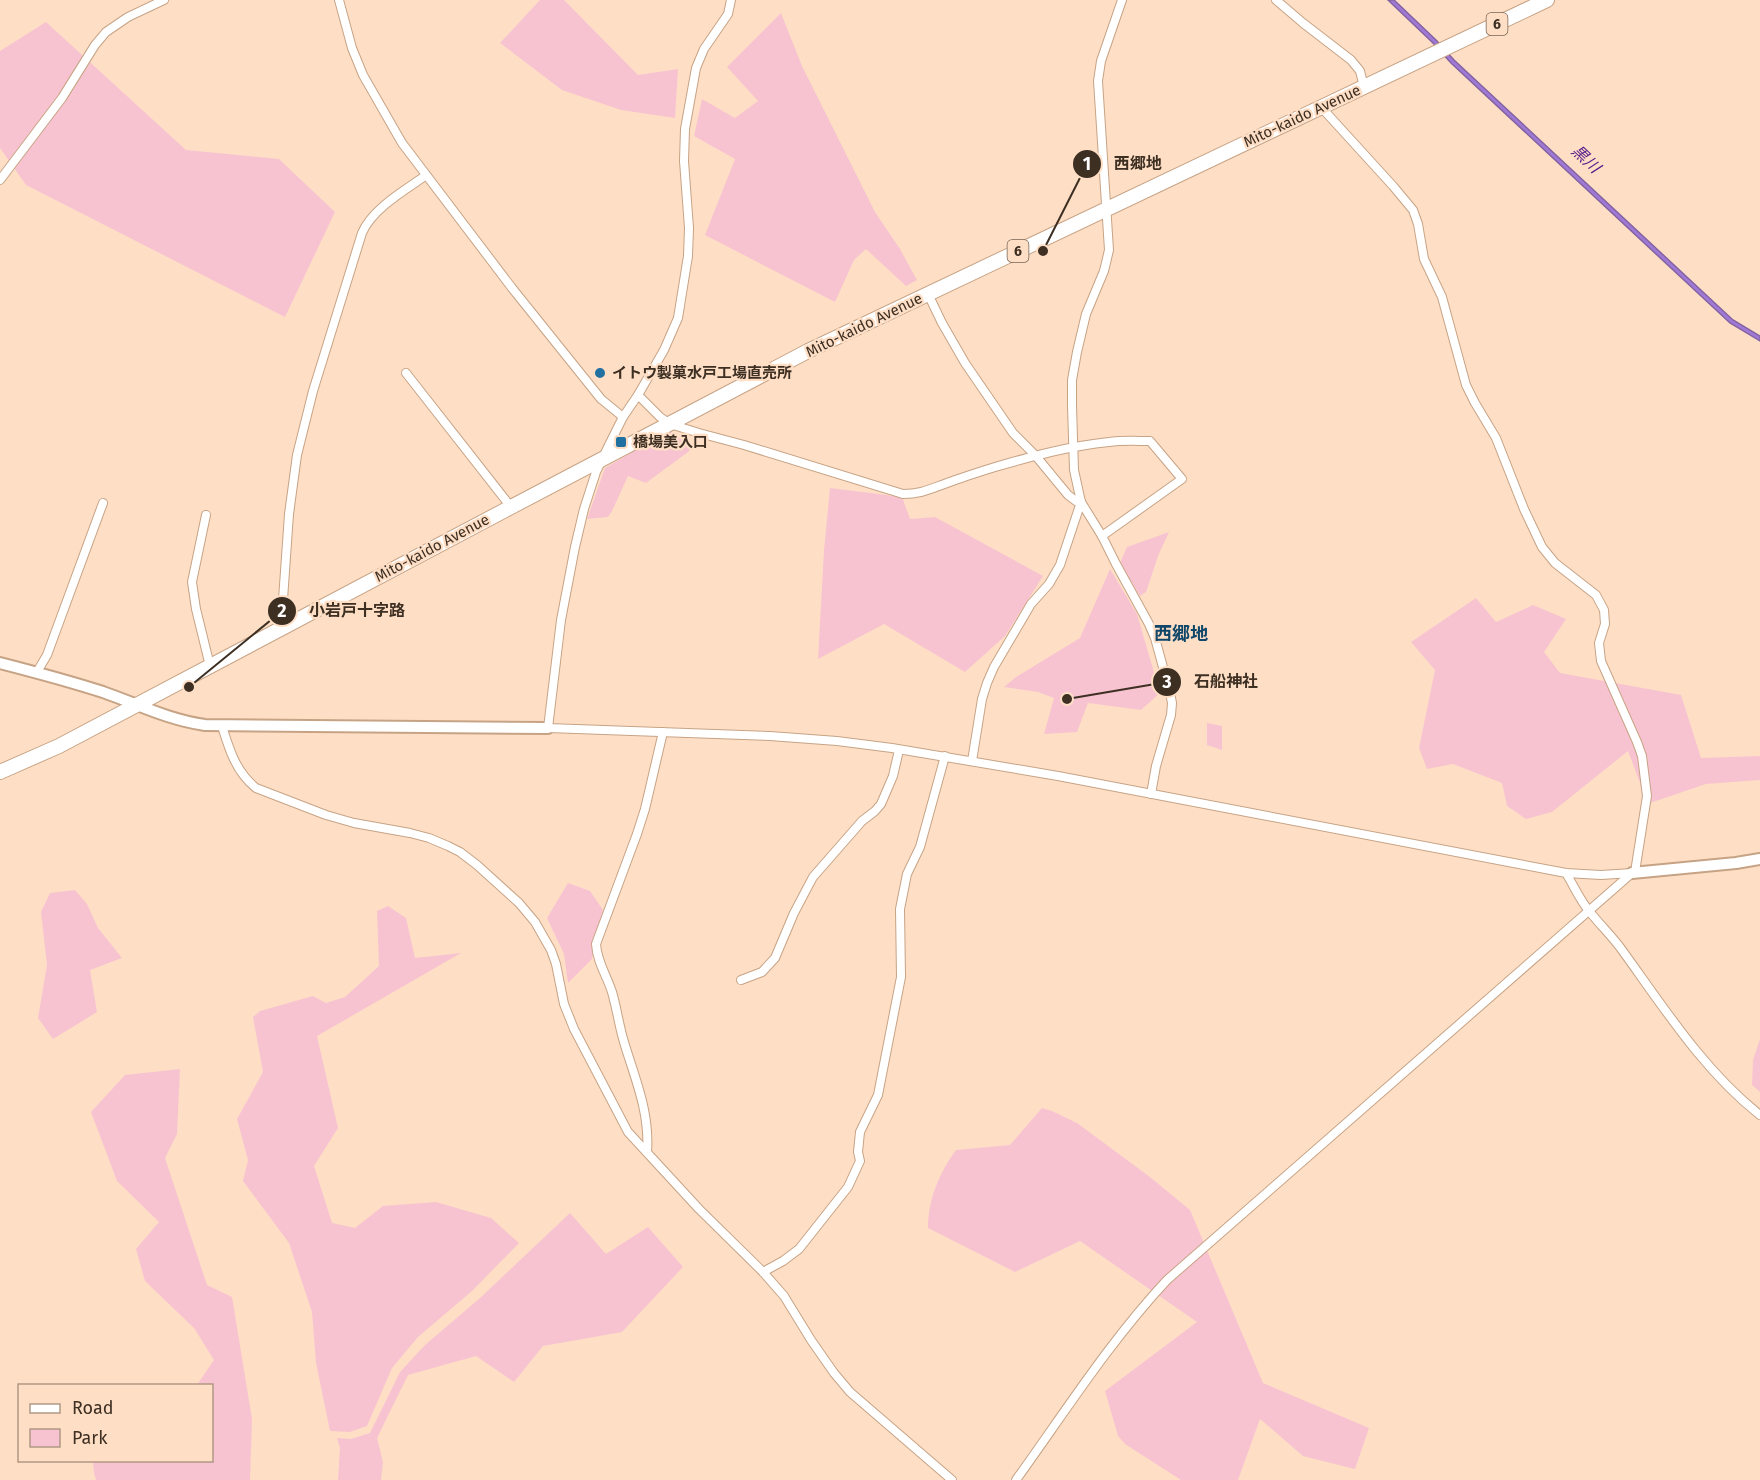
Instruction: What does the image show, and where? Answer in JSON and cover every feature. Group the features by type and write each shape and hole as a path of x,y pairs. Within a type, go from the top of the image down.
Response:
{"highway":[{"name":"Mito-kaido Avenue","path":"0,772 59,746 138,705 808,351 1547,0"}],"street":[{"path":"0,180 62,98 95,45 106,32 128,17 164,0"},
{"path":"339,0 352,48 363,75 402,143 425,176 601,399 623,417"},
{"path":"548,728 561,620 574,547 584,509 596,472 623,417 664,350 678,318 688,256 689,228 684,161 686,121 696,68 704,49 728,14 731,0"},
{"path":"1122,0 1101,61 1098,81 1109,250 1080,336 1072,380 1073,447 1074,470 1081,502 1149,624 1170,693 1171,715 1156,766 1151,794"},
{"path":"1276,0 1351,60 1360,71 1364,87"},
{"path":"1016,1480 1118,1338 1167,1280 1634,873 1647,803 1645,775 1637,741 1601,661 1599,644 1605,624 1604,610 1596,595 1555,563 1542,547 1528,518 1496,438 1466,385 1442,297 1424,259 1418,224 1413,210 1321,107"},
{"path":"281,628 289,514 297,455 313,391 352,263 366,225 382,208 425,176"},
{"path":"928,294 965,363 1013,433 1035,455 1068,495 1081,502"},
{"path":"406,373 511,507"},
{"path":"638,395 670,424 903,494 926,492 1035,455 1111,442 1150,441 1182,479 1102,536"},
{"path":"972,760 982,699 987,683 1031,604 1049,584 1060,565 1081,502"},
{"path":"37,672 47,655 103,503"},
{"path":"206,515 192,582 210,666"},
{"path":"0,663 37,672 190,723 222,726 548,728 770,736 837,741 972,760 1566,873 1601,875 1634,873 1760,859"},
{"path":"222,726 238,769 256,788 354,823 429,838 460,852 519,903 535,922 551,950 564,1004 583,1048 599,1074 628,1132 784,1296 811,1340 850,1392 952,1480"},
{"path":"647,1152 644,1105 640,1088 624,1041 612,991 598,958 596,944 645,809 663,732"},
{"path":"741,980 762,972 775,958 794,913 813,878 862,821 881,804 893,776 899,750"},
{"path":"763,1272 799,1249 848,1187 860,1161 858,1152 860,1132 878,1095 901,977 900,909 905,883 920,847 945,756"},
{"path":"1566,873 1589,911 1610,933 1684,1036 1748,1106 1760,1115"}],"green space":[{"path":"540,0 564,0 638,75 678,69 675,118 621,110 562,90 500,43"},
{"path":"781,13 802,66 875,212 900,249 917,280 906,286 866,249 854,260 835,302 705,235 735,159 694,136 702,99 735,118 758,101 727,67"},
{"path":"46,22 186,150 279,159 335,212 285,317 26,185 0,148 0,51"},
{"path":"670,430 692,449 646,483 628,476 608,517 587,519 605,468"},
{"path":"830,488 902,497 910,519 935,517 1043,576 1005,636 965,672 884,624 818,659"},
{"path":"1169,532 1146,592 1140,596 1120,563 1127,547"},
{"path":"1110,569 1137,614 1160,693 1141,710 1088,703 1077,732 1044,734 1054,698 1038,692 1004,687 1016,677 1080,638"},
{"path":"1476,598 1496,622 1533,605 1566,619 1544,652 1560,673 1681,695 1701,758 1760,756 1760,780 1706,784 1644,805 1640,783 1628,751 1552,812 1526,819 1507,806 1502,783 1453,764 1427,769 1419,748 1435,670 1411,642"},
{"path":"1207,723 1222,726 1222,750 1207,745"},
{"path":"568,883 590,891 603,910 592,959 568,983 564,954 547,918"},
{"path":"75,890 87,904 98,928 122,958 90,970 97,1012 53,1039 38,1018 47,965 41,912 50,893"},
{"path":"388,906 406,918 415,958 461,953 317,1036 338,1128 314,1166 332,1223 355,1228 383,1206 436,1202 491,1218 519,1243 472,1291 418,1337 392,1368 367,1426 350,1432 330,1431 316,1363 312,1312 289,1243 243,1181 248,1160 237,1119 263,1072 253,1017 260,1011 313,996 326,1003 345,997 379,966 377,911"},
{"path":"1760,1039 1760,1092 1752,1085 1753,1060"},
{"path":"180,1069 177,1134 165,1158 207,1285 232,1297 252,1419 250,1480 96,1480 93,1462 213,1462 213,1384 198,1384 214,1360 194,1328 145,1281 136,1249 159,1222 117,1181 91,1112 125,1075"},
{"path":"1042,1108 1077,1123 1190,1210 1263,1383 1369,1428 1355,1469 1303,1456 1260,1419 1238,1480 1181,1480 1125,1444 1118,1436 1105,1391 1197,1322 1080,1241 1015,1272 928,1228 930,1207 936,1187 944,1168 956,1150 1010,1145"},
{"path":"570,1213 606,1254 648,1227 683,1267 622,1332 543,1346 514,1382 476,1356 408,1375 377,1438 383,1462 381,1480 338,1480 340,1448 337,1438 351,1439 370,1433 400,1372 425,1345 480,1298"}],"shaded area":[{"path":"1388,0 1394,0 1454,60 1733,320 1760,336 1760,341 1730,323 1451,63"}],"place":[{"name":"西郷地","path":"1043,251"},
{"name":"イトウ製菓水戸工場直売所","path":"600,373"},
{"name":"橋場美入口","path":"621,442"},
{"name":"小岩戸十字路","path":"189,687"},
{"name":"石船神社","path":"1067,699"}],"district":[{"name":"西郷地","path":"1181,634"}],"water label":[{"name":"黒川","path":"1586,159"}]}
